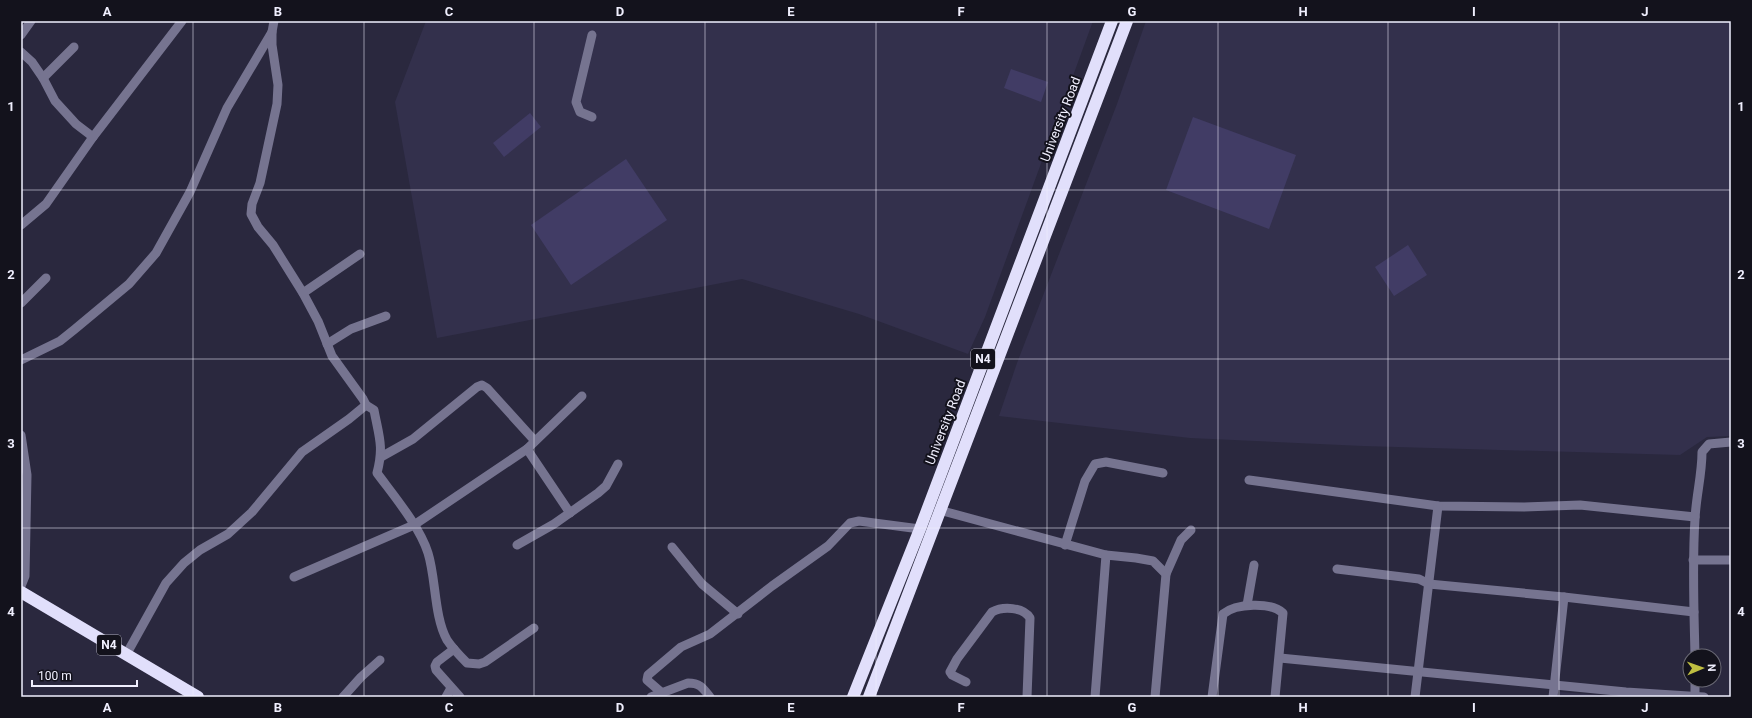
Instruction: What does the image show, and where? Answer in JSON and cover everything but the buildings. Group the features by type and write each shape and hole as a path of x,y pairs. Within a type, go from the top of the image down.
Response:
{"highway":[{"name":"University Road","path":"853,697 920,529 1112,21"},
{"name":"University Road","path":"869,697 939,510 1127,21"},
{"name":"N4","path":"21,592 198,697"}],"street":[{"path":"21,35 31,21"},
{"path":"21,225 46,204 93,137 182,21"},
{"path":"274,21 272,45 278,85 277,104 260,183 252,204 251,214 258,227 273,245 303,293 332,356 366,405 374,410 380,437 381,457 378,473 414,526 428,553 446,638 467,663 479,664 485,662 534,628"},
{"path":"21,360 60,341 129,284 156,253 190,192 227,108 272,32"},
{"path":"592,35 576,102 580,112 592,117"},
{"path":"43,78 74,47"},
{"path":"21,52 32,62 43,78 55,101 76,124 93,137"},
{"path":"303,293 360,254"},
{"path":"21,303 46,278"},
{"path":"327,344 351,329 386,316"},
{"path":"381,457 413,439 477,387 482,385 487,388 535,441"},
{"path":"294,578 414,526 526,449 582,396"},
{"path":"126,655 166,584 184,563 200,550 228,534 252,512 302,452 349,419 366,405"},
{"path":"21,435 27,475 25,576 21,586"},
{"path":"1695,648 1695,517 1702,471 1702,452 1710,444 1715,442 1731,442"},
{"path":"526,449 570,513"},
{"path":"1065,545 1085,481 1095,464 1106,462 1163,473"},
{"path":"517,544 534,536 598,493 606,486 618,464"},
{"path":"1249,480 1438,506 1524,508 1580,505 1695,517"},
{"path":"1415,697 1438,506"},
{"path":"939,510 1106,555 1153,561 1166,574"},
{"path":"662,693 647,680 648,675 681,647 710,634 738,614 772,586 828,546 850,523 854,521 920,529"},
{"path":"1155,697 1166,574 1181,540 1191,530"},
{"path":"672,547 702,584 738,614"},
{"path":"1095,697 1106,555"},
{"path":"1694,560 1731,560"},
{"path":"1247,605 1254,565"},
{"path":"1337,569 1419,579 1429,584 1564,597 1694,612"},
{"path":"1553,697 1564,597"},
{"path":"1212,697 1223,614 1226,611 1247,605 1278,608 1283,613 1280,658 1275,697"},
{"path":"966,682 952,675 950,672 957,658 992,612 997,609 1016,609 1028,615 1030,618 1027,697"},
{"path":"454,649 437,662 435,666 451,688 460,697"},
{"path":"1280,658 1626,692 1698,697"},
{"path":"343,697 361,676 380,660"},
{"path":"651,697 688,683 700,684 710,697"},
{"path":"446,697 451,688"}],"shaded area":[{"path":"426,21 1093,21 985,317 968,354 859,314 742,279 437,338 395,102"},
{"path":"1146,21 1731,21 1731,436 1707,437 1680,455 1363,446 1190,438 999,416 1017,363 1117,104"},
{"path":"1011,69 1048,82 1041,102 1004,88"},
{"path":"530,113 541,127 504,157 493,143"},
{"path":"1193,117 1296,155 1269,229 1166,190"},
{"path":"626,159 667,220 571,285 531,225"},
{"path":"1408,245 1427,275 1394,296 1375,267"},
{"path":"1560,692 1628,697 1560,697"}]}
